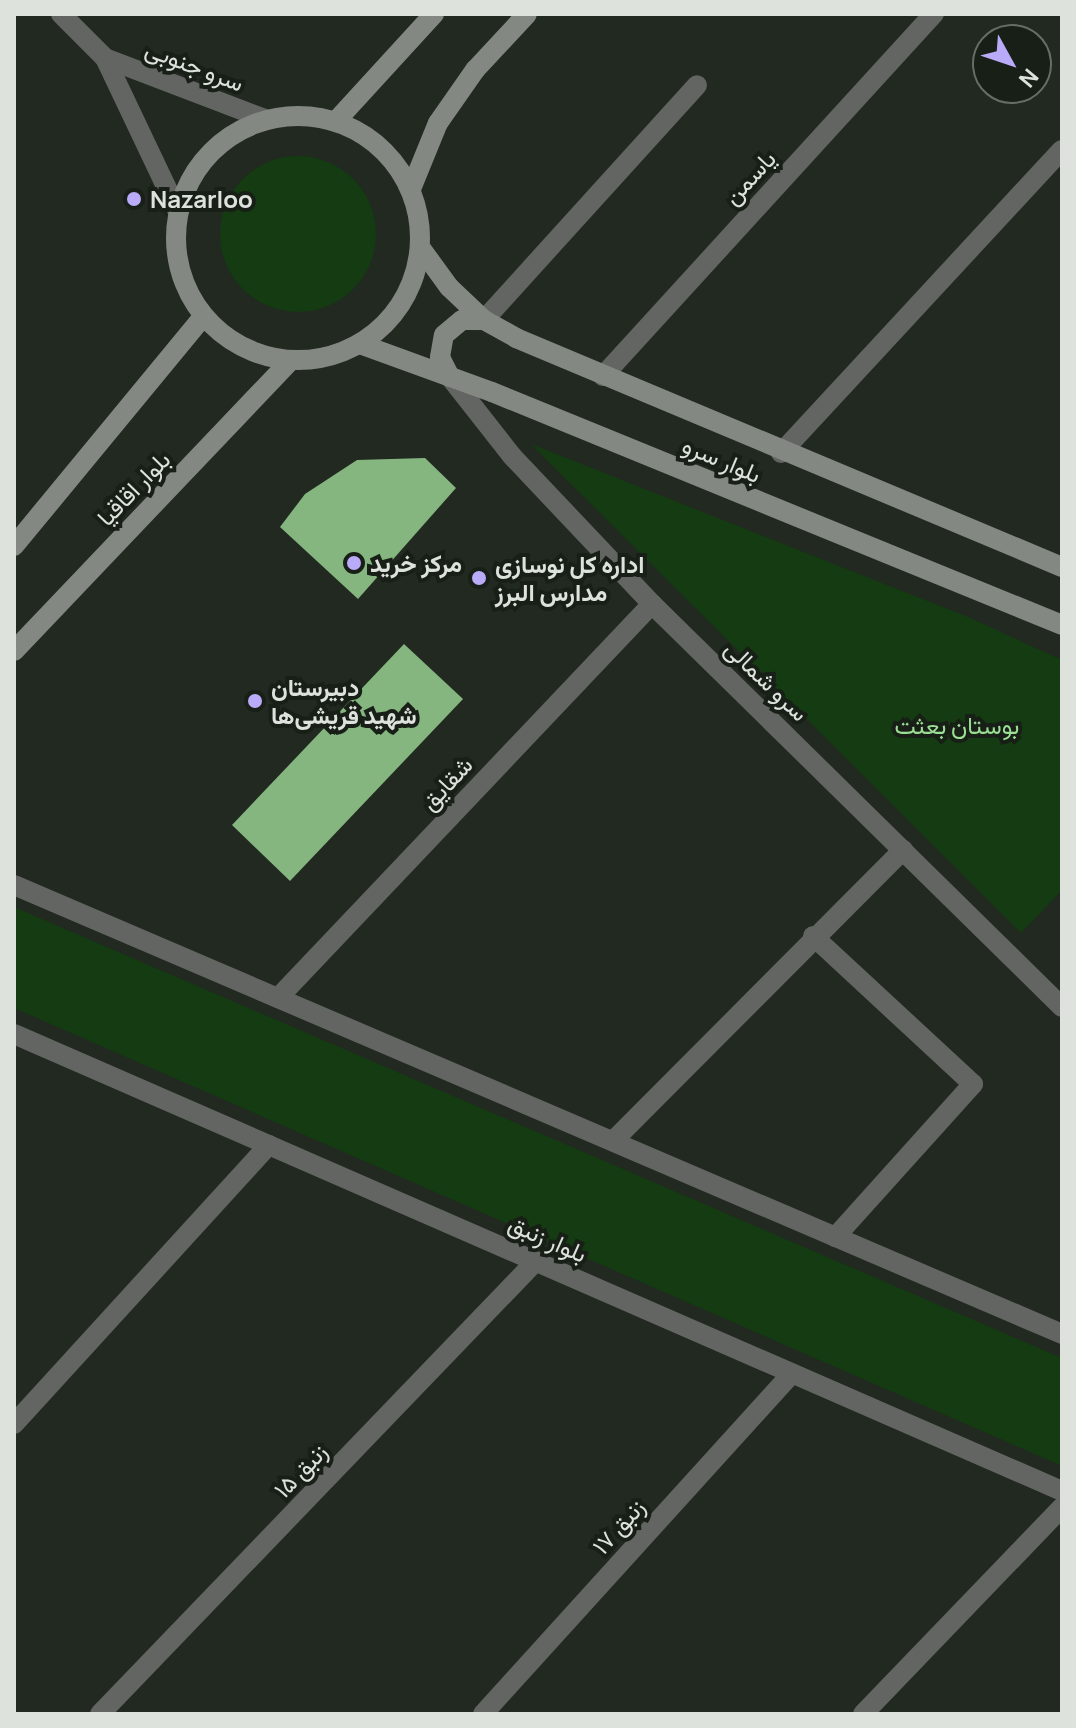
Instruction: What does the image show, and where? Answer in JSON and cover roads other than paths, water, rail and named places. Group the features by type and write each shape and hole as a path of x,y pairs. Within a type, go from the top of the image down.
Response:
{"main road":[{"path":"336,121 434,14"},
{"path":"411,189 438,123 475,70 527,14"},
{"path":"301,116 336,121 367,136 393,160 411,189 420,247 411,286 391,319 360,344 315,360 290,361 258,354 228,340 203,317 179,268 178,212 190,181 209,154 236,133 267,120 301,116"},
{"name":"بلوار سرو","path":"420,247 449,287 484,320 603,376 781,453 1062,567"},
{"name":"بلوار اقاقیا","path":"14,546 203,317"},
{"path":"450,377 440,357 444,335 462,320 484,320"},
{"name":"بلوار سرو","path":"360,344 450,377 1062,625"},
{"name":"بلوار اقاقیا","path":"14,651 290,361"}],"street":[{"name":"سرو جنوبی","path":"61,14 105,58 178,212"},
{"name":"یاسمن","path":"603,376 934,14"},
{"name":"سرو جنوبی","path":"105,58 267,120"},
{"path":"484,320 697,85"},
{"path":"781,453 1062,150"},
{"name":"سرو شمالی","path":"450,377 512,456 652,604 1062,1007"},
{"name":"شقایق","path":"278,998 652,604"},
{"path":"613,1141 813,936 903,850"},
{"path":"14,885 1062,1334"},
{"path":"813,936 973,1084 835,1237"},
{"name":"بلوار زنبق","path":"14,1034 1062,1491"},
{"path":"14,1424 269,1145"},
{"name":"زنبق ۱۵","path":"100,1714 536,1261"},
{"name":"زنبق ۱۷","path":"483,1714 792,1373"},
{"path":"863,1714 1062,1507"}],"place":[{"name":"Nazarloo","path":"134,199"},
{"name":"مرکز خرید","path":"354,563"},
{"name":"اداره کل نوسازی مدارس البرز","path":"479,578"},
{"name":"دبیرستان شهید قریشی‌ها","path":"255,701"}],"park label":[{"name":"بوستان بعثت","path":"957,725"}]}
